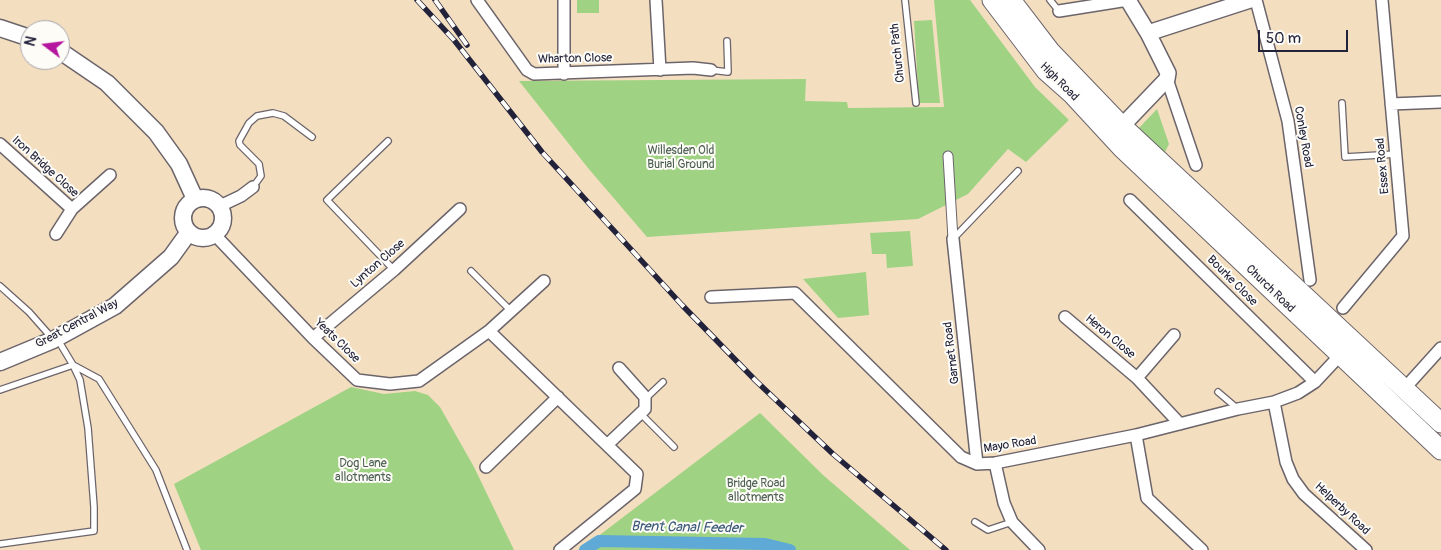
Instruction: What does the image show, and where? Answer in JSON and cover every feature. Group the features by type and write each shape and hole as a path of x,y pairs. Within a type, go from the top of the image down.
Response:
{"main road":[{"name":"High Road","path":"992,0 1046,72 1117,132"},
{"name":"High Road","path":"1011,0 1050,51 1117,132"},
{"path":"0,28 20,35"},
{"path":"70,58 107,83 156,132 179,164 195,199"},
{"name":"Church Road","path":"1117,132 1353,341 1404,389 1441,415"},
{"name":"Church Road","path":"1117,132 1340,356 1441,450"},
{"path":"206,198 220,206 223,212 223,223 215,236 206,239 195,237 188,232 183,217 188,204 195,199 206,198"},
{"name":"Great Central Way","path":"0,362 55,339 116,306 171,257 188,232"}],"street":[{"name":"Wharton Close","path":"477,0 527,70 534,74 693,68 710,70"},
{"path":"564,0 564,74"},
{"path":"656,0 660,70"},
{"path":"1059,11 1128,0 1148,33 1168,73 1168,79 1196,165"},
{"path":"1148,33 1250,0"},
{"name":"Conley Road","path":"1256,0 1288,121 1310,280"},
{"name":"Essex Road","path":"1343,308 1403,236 1382,0"},
{"path":"1117,132 1168,79"},
{"path":"1391,104 1441,102"},
{"name":"Iron Bridge Close","path":"0,144 72,209"},
{"name":"Garnet Road","path":"948,156 953,239 978,464"},
{"name":"Iron Bridge Close","path":"56,234 72,209 110,175"},
{"path":"220,206 241,196 253,187"},
{"name":"Bourke Close","path":"1130,200 1315,382"},
{"name":"Lynton Close","path":"313,338 394,270 460,209"},
{"name":"Yeats Close","path":"215,236 313,338 357,380 390,384 419,380 490,331 544,281"},
{"name":"Mayo Road","path":"711,297 795,293 961,457 978,464 994,463 1136,435 1238,409 1274,402 1298,393 1315,382 1353,341"},
{"name":"Heron Close","path":"1065,318 1137,378 1180,424"},
{"path":"490,331 637,474 635,489 560,550"},
{"name":"Heron Close","path":"1137,378 1174,335"},
{"path":"1404,389 1441,348"},
{"path":"608,444 645,409 645,399 619,368"},
{"path":"486,467 558,397"},
{"name":"Helperby Road","path":"1274,402 1286,462 1293,479 1304,494 1366,550"},
{"path":"1136,435 1147,498 1202,550"},
{"path":"994,463 1004,503 1012,522 1039,550"}],"lane":[{"name":"Church Path","path":"905,0 916,104"},
{"path":"1050,0 1059,11"},
{"path":"710,70 728,72 727,41"},
{"path":"1342,102 1345,157 1397,154"},
{"path":"253,187 261,176 259,164 240,145 239,140 249,123 257,116 273,113 284,116 312,138"},
{"path":"388,141 327,200 394,270"},
{"path":"953,239 1018,170"},
{"path":"471,271 511,311"},
{"path":"0,286 55,339 73,365 80,380 88,428 94,507 94,531 0,544"},
{"path":"0,390 73,365 99,379 156,470 187,550"},
{"path":"645,399 663,382"},
{"path":"1218,392 1238,409"},
{"path":"640,413 674,447"},
{"path":"975,522 988,530 1012,522"}],"green space":[{"path":"577,0 599,0 599,13 577,13"},
{"name":"Willesden Old Burial Ground","path":"934,0 970,0 1035,87 1069,120 1026,162 1008,149 968,194 918,219 647,237 588,168 519,81 806,79 805,101 847,102 848,108 944,107"},
{"path":"932,20 940,103 919,103 914,21"},
{"path":"1157,109 1169,144 1165,152 1138,129"},
{"path":"910,231 913,266 887,268 886,254 872,254 870,233"},
{"path":"866,272 869,315 838,318 803,279"},
{"name":"Dog Lane allotments","path":"351,387 384,394 415,391 428,395 440,407 474,467 514,550 201,550 174,484"},
{"name":"Bridge Road allotments","path":"760,413 823,475 910,550 580,550"}],"waterway":[{"name":"Brent Canal Feeder","path":"585,550 599,541 765,544 790,550"}],"railway":[{"path":"417,0 454,40 542,152 682,305 756,381 833,454 946,550"},
{"path":"435,0 467,45"}]}
